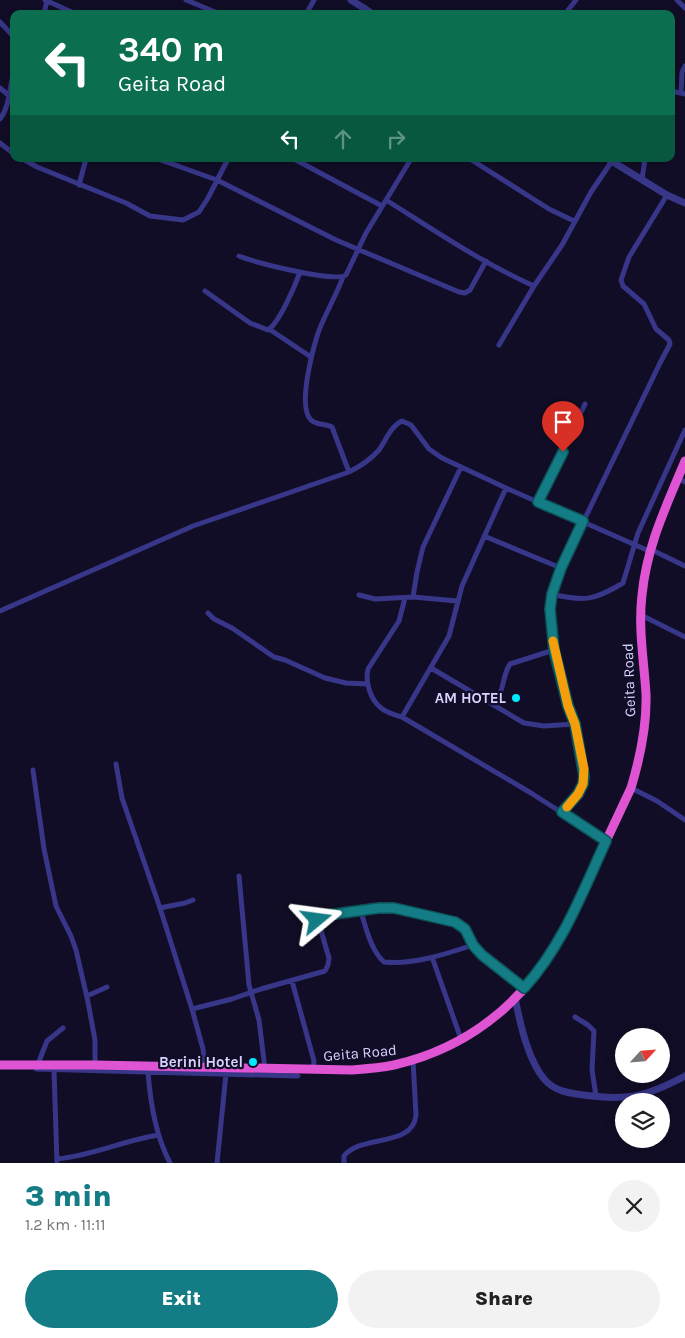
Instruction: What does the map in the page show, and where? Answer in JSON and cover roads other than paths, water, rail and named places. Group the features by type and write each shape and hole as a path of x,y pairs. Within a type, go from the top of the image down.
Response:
{"highway":[{"name":"Geita Road","path":"0,1065 95,1064 205,1068 362,1070 392,1066 454,1045 496,1017 547,961 560,939 631,788 637,767 645,722 646,696 641,615 644,579 649,550 654,535 682,480 685,461"}],"street":[{"path":"186,0 210,10"},
{"path":"351,0 367,10"},
{"path":"576,1 583,0"},
{"path":"677,0 685,8"},
{"path":"46,1 67,10"},
{"path":"0,22 10,33"},
{"path":"683,94 682,72 685,66"},
{"path":"0,88 10,97"},
{"path":"0,120 10,103"},
{"path":"0,143 10,151"},
{"path":"28,162 116,199 150,216 160,219 183,220 199,212 226,162"},
{"path":"79,184 85,162"},
{"path":"166,162 217,180 358,250 462,293 470,290 486,261"},
{"path":"300,162 382,206"},
{"path":"349,472 332,427 314,422 308,416 306,392 311,357 319,331 343,277 408,162"},
{"path":"475,162 549,209 574,221"},
{"path":"499,345 534,286 562,245 609,162"},
{"path":"613,162 668,195 685,203"},
{"path":"642,179 645,162"},
{"path":"562,812 578,794 583,784 584,769 575,724 568,706 554,650 550,618 552,594 561,568 583,521 670,344 669,340 656,328 644,304 623,286 621,280 629,257 668,195"},
{"path":"386,200 453,242 534,286"},
{"path":"239,256 300,272 343,277"},
{"path":"269,329 273,326 286,303 300,272"},
{"path":"206,291 250,323 269,329 311,357"},
{"path":"538,502 585,404"},
{"path":"0,611 193,526 362,466 374,454 396,425 402,421 411,424 430,450 461,467 685,566"},
{"path":"552,594 577,599 590,598 620,585 625,580 634,544 643,521 685,430"},
{"path":"413,597 423,547 461,467"},
{"path":"402,717 449,636 457,600 467,573 506,488"},
{"path":"484,536 561,568"},
{"path":"359,595 375,598 413,597 457,600"},
{"path":"405,598 399,621 368,669 366,676 367,684 380,708 402,717 532,792 606,841"},
{"path":"208,613 211,618 232,628 274,657 325,678 346,683 367,684"},
{"path":"641,615 685,637"},
{"path":"492,704 499,698 504,674 510,664 554,650"},
{"path":"431,668 524,723 544,726 575,724"},
{"path":"116,764 126,810 192,1009 203,1049 205,1068"},
{"path":"33,770 44,849 56,906 76,950 87,996 95,1040 95,1064"},
{"path":"631,788 658,801 685,820"},
{"path":"239,876 251,992 259,1020 265,1069"},
{"path":"160,908 193,900"},
{"path":"192,1009 323,972 328,965 327,953 317,917 360,909 394,908 455,922 465,929 473,945 492,963 524,988"},
{"path":"360,909 369,938 379,957 384,962 432,957 473,945"},
{"path":"432,957 462,1040"},
{"path":"292,981 314,1061 313,1070"},
{"path":"87,996 107,987"},
{"path":"515,998 524,1035 536,1067 544,1080 558,1090 624,1098 654,1092 685,1076"},
{"path":"575,1017 594,1031 592,1070 596,1096"},
{"path":"38,1064 47,1041 63,1028"},
{"path":"344,1163 344,1156 353,1148 402,1135 412,1128 416,1116 414,1060"},
{"path":"0,1069 298,1076"},
{"path":"54,1070 57,1161 83,1156 136,1139 159,1135"},
{"path":"148,1071 159,1135 170,1163"},
{"path":"217,1163 226,1074"}],"place":[{"name":"AM HOTEL","path":"516,698"},
{"name":"Berini Hotel","path":"253,1062"}]}
